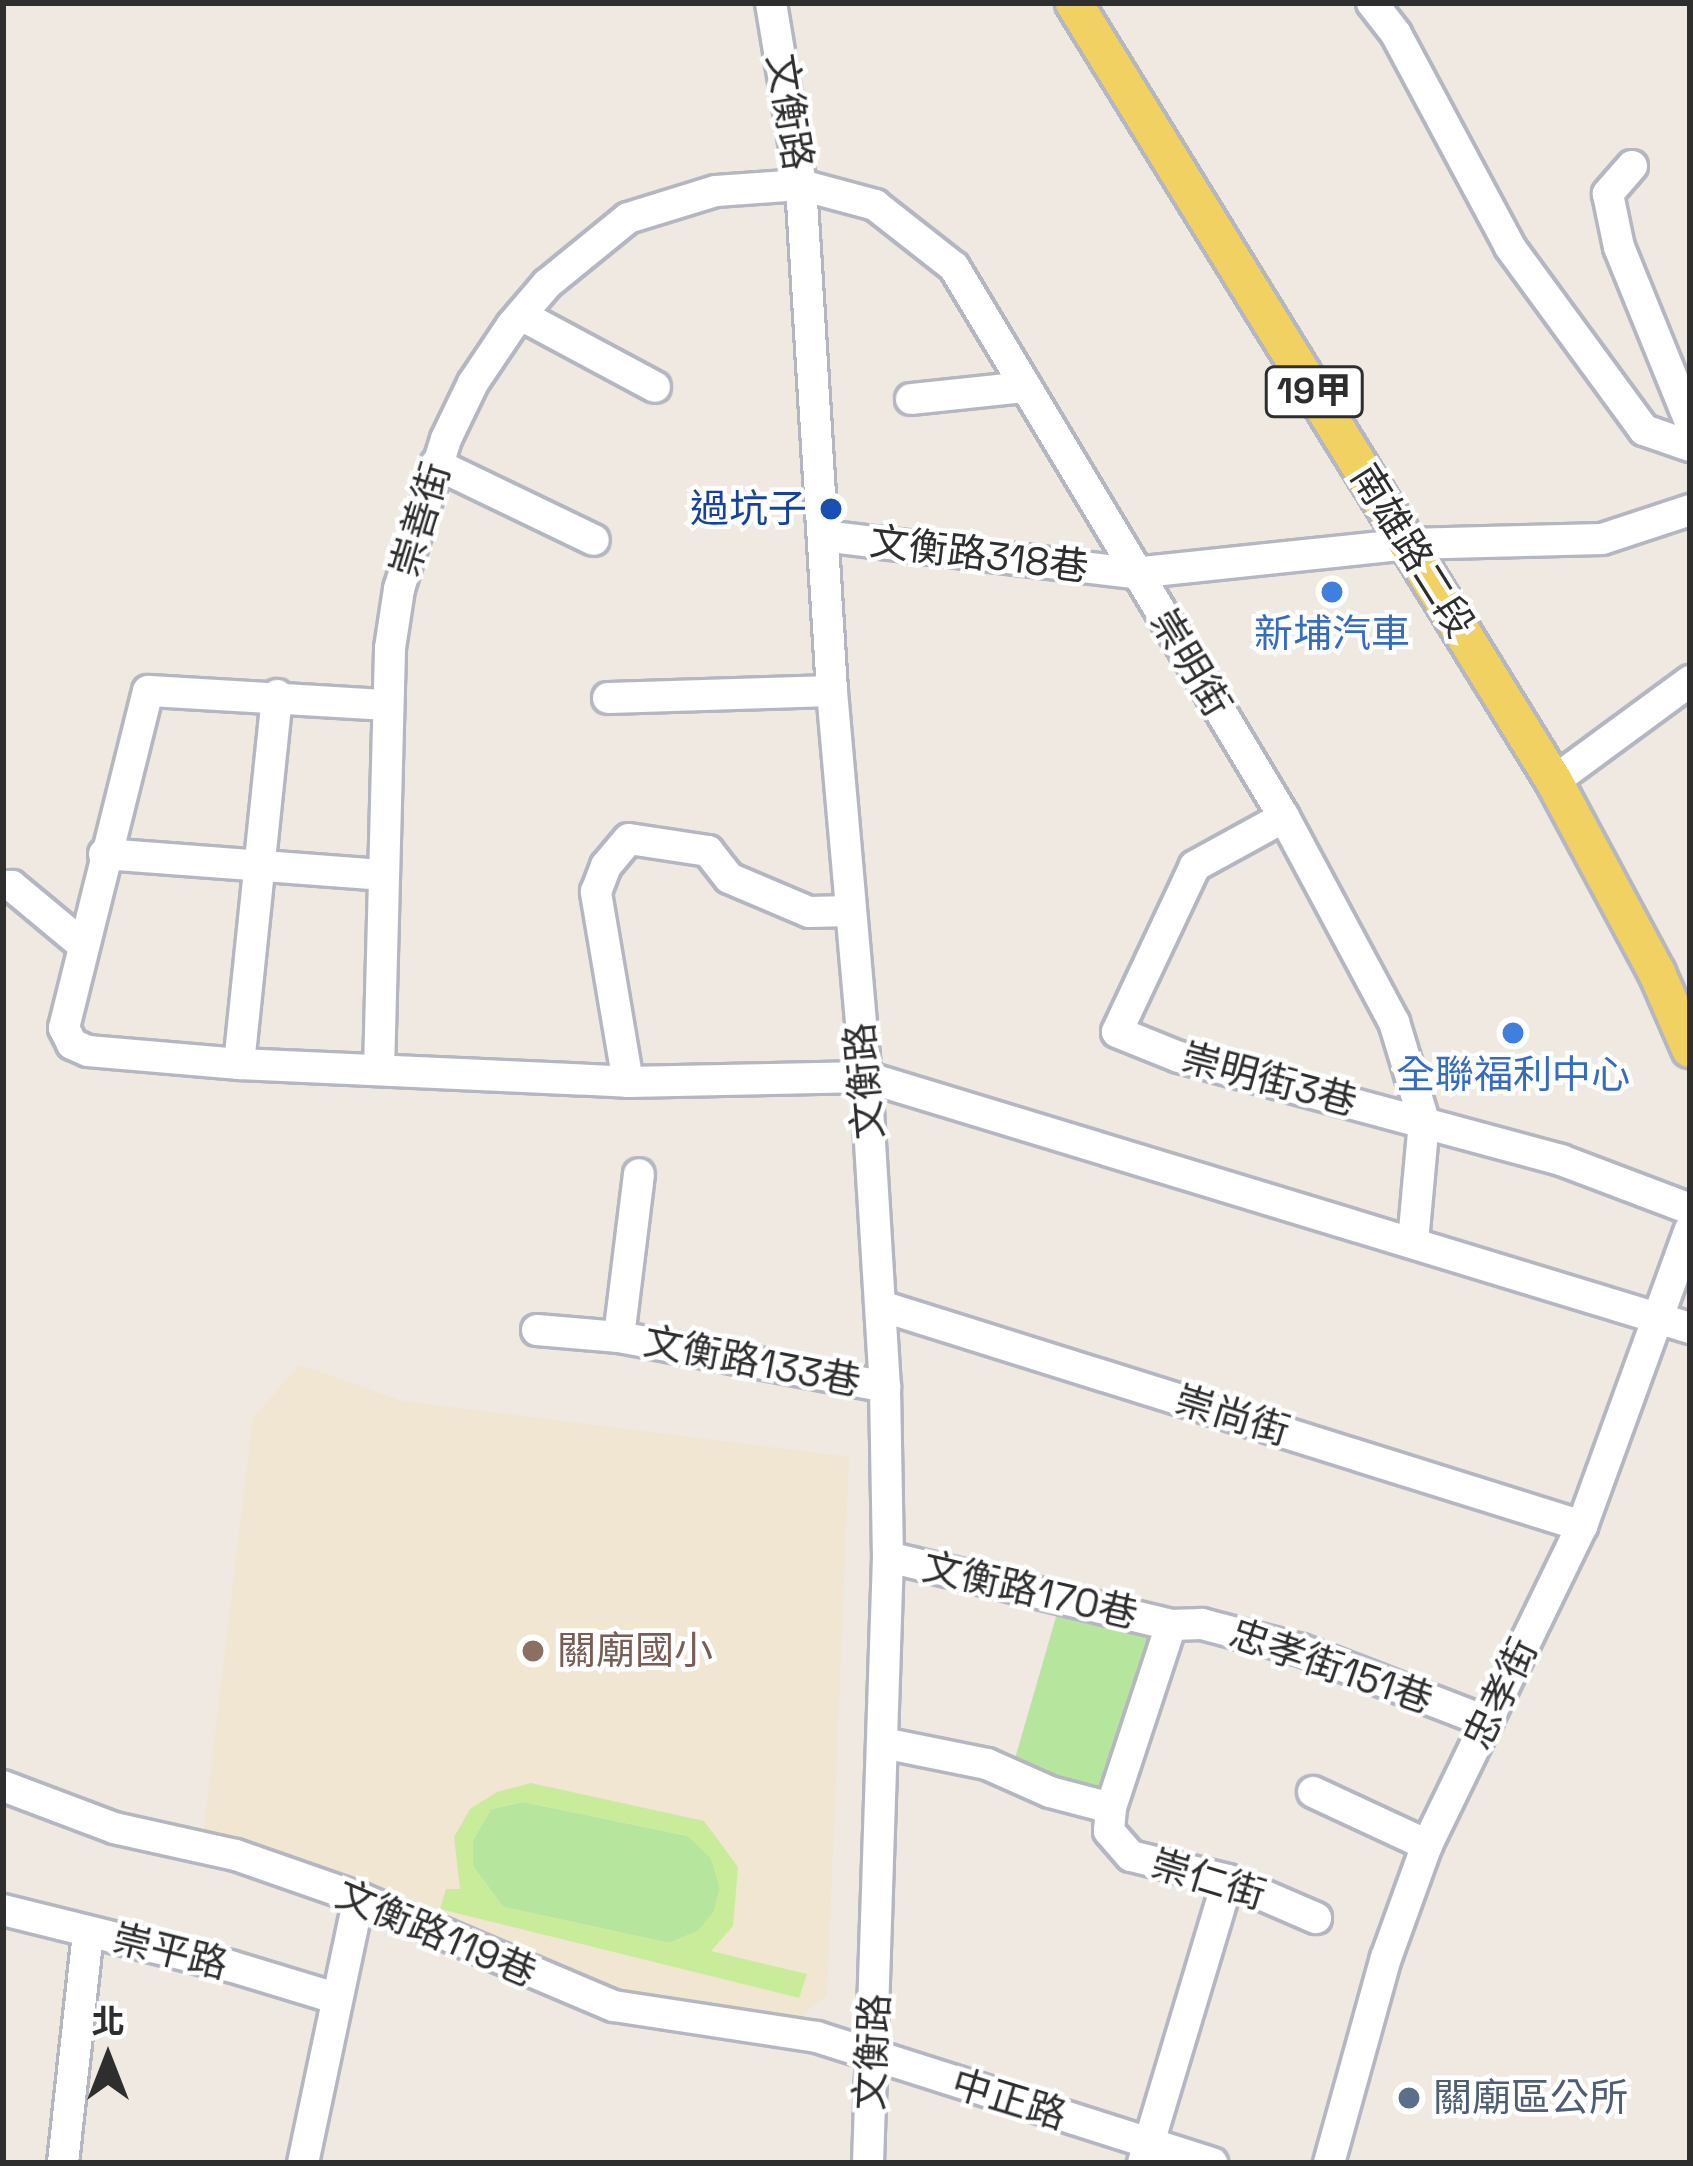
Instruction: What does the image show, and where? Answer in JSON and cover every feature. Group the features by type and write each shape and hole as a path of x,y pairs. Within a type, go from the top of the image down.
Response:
{"main road":[{"name":"南雄路二段","path":"1074,3 1554,781 1657,973 1690,1049"}],"street":[{"name":"文衡路","path":"771,3 802,185 832,691 866,1077 885,1387 888,1557 868,2163"},
{"path":"1372,3 1396,34 1510,247 1645,430 1690,446"},
{"path":"1632,166 1608,194 1619,247 1690,422"},
{"name":"崇善街","path":"379,1070 385,705 399,589 436,464 473,383 547,284 628,218 716,191 802,185"},
{"name":"崇明街","path":"802,185 875,205 954,267 1284,817 1394,1022 1424,1121 1413,1241"},
{"path":"520,315 655,387"},
{"path":"911,399 1025,387"},
{"path":"436,464 594,540"},
{"name":"文衡路318巷","path":"823,536 1135,573 1408,544 1602,539 1690,510"},
{"path":"1554,781 1690,681"},
{"path":"385,705 277,695 148,691 64,1028 72,1044 88,1052 239,1064 628,1082 866,1077 1690,1328"},
{"path":"608,698 832,691"},
{"path":"239,1064 277,695"},
{"name":"崇明街3巷","path":"1284,817 1196,866 1117,1032 1179,1057 1561,1160 1690,1209"},
{"path":"628,1082 596,892 606,866 629,838 708,851 729,878 809,912 850,911"},
{"path":"104,854 381,875"},
{"path":"3,886 12,886 83,945"},
{"name":"文衡路133巷","path":"619,1337 639,1174"},
{"name":"忠孝街","path":"1328,2163 1386,1958 1427,1845 1582,1526 1690,1230"},
{"name":"崇尚街","path":"881,1306 1582,1526"},
{"name":"文衡路133巷","path":"537,1330 619,1337 885,1387"},
{"name":"文衡路170巷","path":"888,1557 1172,1625"},
{"name":"忠孝街151巷","path":"1172,1625 1202,1624 1301,1650 1488,1722"},
{"name":"崇仁街","path":"1172,1625 1111,1808 1108,1831 1131,1856 1228,1880 1316,1918"},
{"path":"883,1743 987,1765 1050,1792 1111,1808"},
{"name":"文衡路119巷","path":"3,1786 114,1828 236,1855 359,1898 614,2006 817,2037 874,2059"},
{"path":"1313,1792 1427,1845"},
{"path":"1146,2153 1228,1880"},
{"path":"303,2163 359,1898"},
{"name":"崇平路","path":"3,1910 335,1998"},
{"path":"63,2163 88,1931"},
{"name":"中正路","path":"874,2059 1146,2153 1212,2163"}],"shaded area":[{"name":"關廟國小","path":"300,1365 402,1401 849,1457 827,1995 798,2019 634,2009 203,1836 253,1418"}],"green space":[{"path":"1058,1610 1150,1636 1104,1795 1012,1769"},
{"path":"531,1783 704,1821 738,1867 733,1926 711,1951 807,1974 799,1998 440,1909 446,1889 460,1889 454,1837 470,1809 497,1792","holes":["523,1802 688,1836 711,1858 720,1888 714,1912 698,1931 669,1943 503,1907 473,1866 473,1840 491,1809"]},
{"path":"523,1802 688,1836 711,1858 720,1888 714,1912 698,1931 669,1943 503,1907 473,1866 473,1840 491,1809"}],"place":[{"name":"過坑子","path":"831,509"},
{"name":"新埔汽車","path":"1332,592"},
{"name":"全聯福利中心","path":"1513,1033"},
{"name":"關廟國小","path":"533,1651"},
{"name":"關廟區公所","path":"1409,2098"}]}
